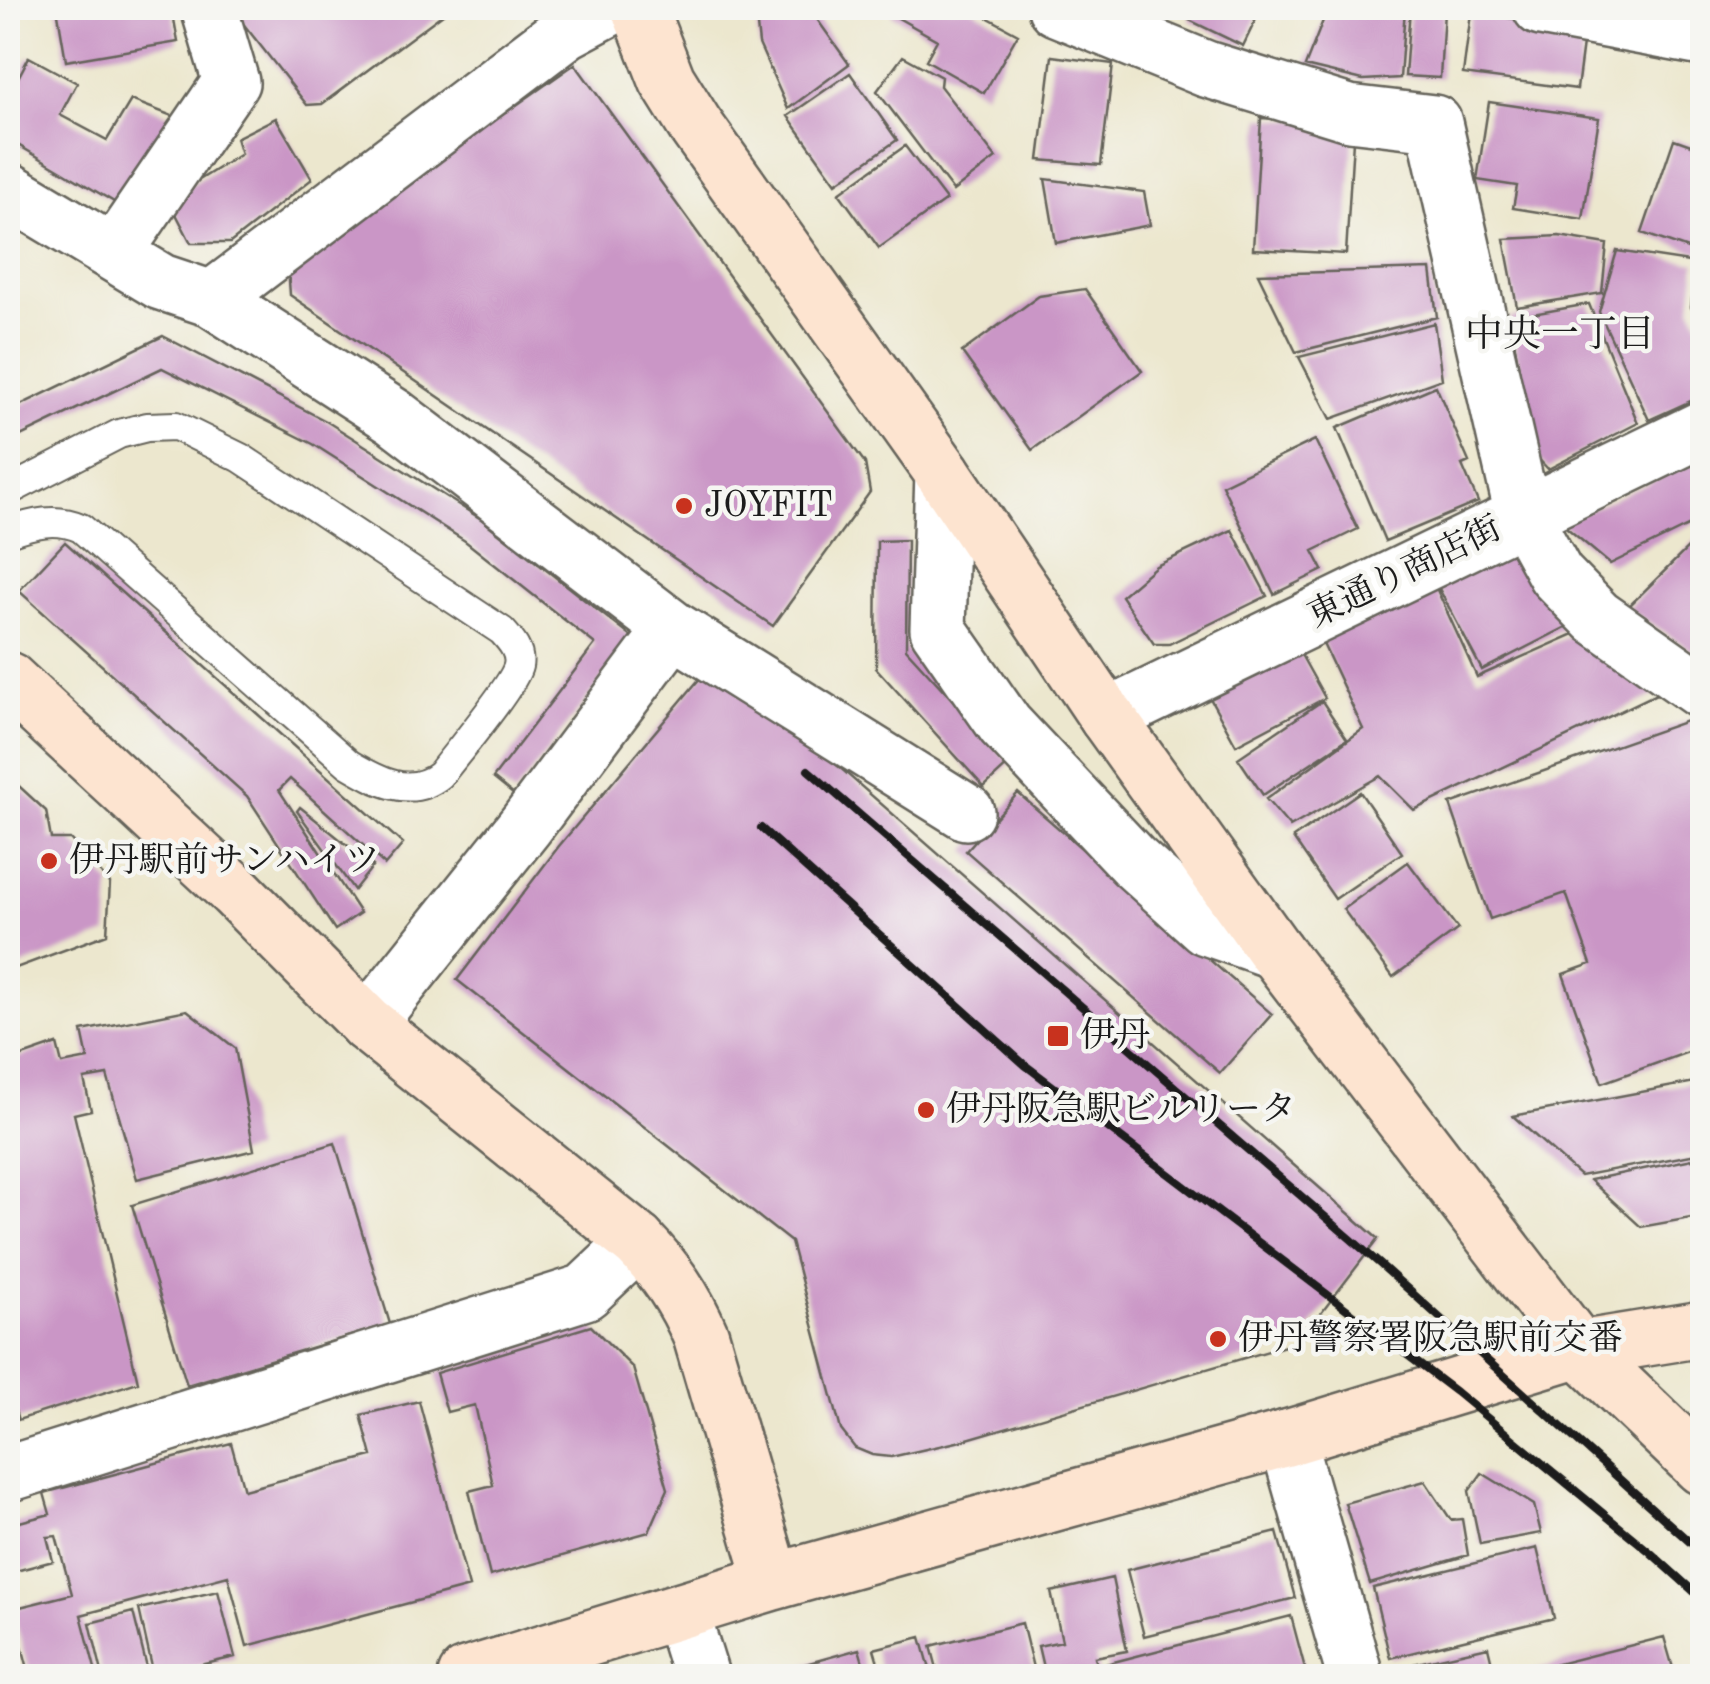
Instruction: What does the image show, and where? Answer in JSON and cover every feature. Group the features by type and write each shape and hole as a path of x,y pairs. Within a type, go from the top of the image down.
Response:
{"street":[{"path":"114,253 231,82 209,8"},
{"path":"212,299 566,31 609,8"},
{"path":"639,8 668,80 695,125 1275,951 1579,1349 1702,1467"},
{"path":"1056,8 1206,69 1349,113 1434,123 1523,515 1556,575 1597,617 1702,691"},
{"path":"1541,8 1702,38"},
{"path":"8,190 161,282 212,299 395,417 674,629 966,812"},
{"name":"東通り商店街","path":"1107,716 1702,429"},
{"path":"943,473 938,629 1005,725 1133,861 1206,927 1275,951"},
{"path":"368,1024 542,836 674,629"},
{"path":"8,680 235,891 368,1024 638,1242 667,1273 688,1304 701,1336 773,1582"},
{"path":"8,1474 585,1292 638,1242"},
{"path":"466,1676 773,1582 1287,1438 1579,1349 1702,1329"},
{"path":"1287,1438 1355,1676"},
{"path":"681,1612 700,1676"}],"lane":[{"path":"8,491 118,434 147,426 176,426 241,458 502,632 515,646 518,665 510,682 440,775 429,784 398,786 372,778 349,764 81,528 46,521 8,532"}],"building":[{"path":"57,8 172,8 178,42 66,61"},
{"path":"231,8 451,8 322,104 307,105"},
{"path":"755,8 809,8 849,64 788,109 759,44"},
{"path":"894,8 970,8 1018,34 984,93 926,60 937,40 891,14"},
{"path":"1195,8 1248,8 1246,12 1257,17 1243,46 1189,20"},
{"path":"1328,8 1405,8 1400,78 1363,80 1305,66"},
{"path":"1410,8 1444,11 1440,78 1405,76"},
{"path":"1471,13 1585,28 1577,89 1463,74"},
{"path":"903,56 941,77 940,86 996,158 953,191 877,91"},
{"path":"1052,56 1113,64 1101,165 1039,160"},
{"path":"29,57 77,83 60,115 107,140 131,100 180,119 131,212 8,139 8,97"},
{"path":"575,64 865,463 870,492 773,626 290,295 288,265"},
{"path":"850,73 897,140 836,183 788,116"},
{"path":"1489,102 1599,118 1583,219 1513,208 1517,186 1477,180"},
{"path":"276,118 312,179 230,243 191,243 174,210 185,189 241,154 236,138"},
{"path":"1261,118 1354,124 1346,254 1253,249"},
{"path":"1674,139 1702,149 1702,254 1642,233"},
{"path":"905,146 946,200 879,248 839,193"},
{"path":"1045,179 1144,192 1150,225 1056,243"},
{"path":"1559,236 1607,244 1602,293 1517,307 1504,239"},
{"path":"1617,251 1696,263 1691,307 1702,331 1702,396 1649,420 1599,312"},
{"path":"1431,269 1437,317 1296,352 1258,274"},
{"path":"1085,289 1142,371 1032,450 962,352 1039,296"},
{"path":"1589,304 1638,423 1548,469 1534,454 1510,318"},
{"path":"1434,323 1442,379 1331,419 1299,357"},
{"path":"163,336 326,421 481,519 633,638 514,795 493,778 595,644 465,541 313,444 162,368 8,442 8,411"},
{"path":"1436,386 1469,462 1462,465 1478,502 1385,541 1337,428"},
{"path":"1315,440 1358,529 1313,551 1323,570 1274,594 1222,485"},
{"path":"1702,459 1702,519 1610,564 1561,523"},
{"path":"1232,530 1267,596 1169,644 1154,644 1121,596 1156,566"},
{"path":"1527,533 1574,623 1482,670 1435,581"},
{"path":"1702,534 1702,657 1627,608"},
{"path":"907,540 906,649 1010,763 984,787 876,668 877,541"},
{"path":"65,542 403,844 385,865 290,779 279,790 360,913 335,930 247,796 19,591"},
{"path":"1432,579 1477,677 1583,630 1671,687 1414,810 1380,776 1290,827 1266,799 1363,729 1317,631"},
{"path":"1294,642 1325,698 1236,745 1205,689"},
{"name":"伊丹阪急駅ビルリータ","path":"712,664 814,745 1378,1239 1299,1342 957,1442 891,1457 855,1448 841,1430 791,1242 457,980 559,846"},
{"path":"1322,701 1347,739 1263,795 1238,758"},
{"path":"1698,717 1702,730 1702,1047 1602,1083 1563,974 1591,964 1566,893 1490,919 1450,804"},
{"name":"伊丹駅前サンハイツ","path":"8,776 46,811 51,839 70,839 110,883 107,934 8,971"},
{"path":"1360,792 1402,853 1335,899 1293,838"},
{"path":"1018,793 1272,1014 1220,1073 966,851"},
{"path":"300,807 373,866 354,890 297,811"},
{"path":"1408,862 1458,929 1393,977 1343,909"},
{"path":"187,1010 235,1048 254,1150 137,1179 107,1075 84,1079 91,1110 74,1114 138,1382 18,1420 8,1387 8,1061 57,1044 62,1064 88,1059 82,1031"},
{"path":"1700,1081 1702,1153 1580,1176 1513,1116"},
{"path":"335,1143 390,1324 187,1385 132,1205"},
{"path":"1702,1157 1702,1216 1641,1227 1590,1180"},
{"path":"591,1326 633,1368 668,1489 649,1532 490,1576 469,1491 493,1485 475,1405 447,1412 436,1373"},
{"path":"419,1401 469,1587 247,1646 228,1576 81,1615 97,1676 30,1676 12,1609 72,1594 56,1536 47,1537 53,1561 8,1573 8,1525 50,1514 44,1493 231,1443 244,1490 372,1456 361,1415"},
{"path":"1482,1473 1534,1505 1541,1533 1480,1544 1469,1491"},
{"path":"1425,1481 1451,1520 1462,1519 1468,1555 1370,1584 1345,1503"},
{"path":"1277,1532 1295,1598 1144,1636 1127,1570"},
{"path":"1537,1548 1554,1618 1390,1658 1373,1588"},
{"path":"1112,1578 1127,1651 1095,1657 1099,1673 1045,1676 1038,1646 1062,1641 1051,1592"},
{"path":"218,1591 235,1657 154,1676 139,1609"},
{"path":"133,1612 149,1676 103,1676 90,1623"},
{"path":"1291,1616 1307,1676 1109,1676 1106,1664"},
{"path":"1022,1623 1035,1676 939,1676 931,1646"},
{"path":"921,1637 932,1676 882,1676 874,1649"},
{"path":"1664,1637 1675,1675 1514,1676 1514,1675"},
{"path":"1488,1647 1495,1676 1398,1676 1396,1668"},
{"path":"859,1649 867,1676 766,1675"}],"railway":[{"path":"808,770 1381,1265 1702,1553"},
{"path":"761,828 1025,1065 1456,1392 1702,1599"}],"place":[{"name":"JOYFIT","path":"684,506"},
{"name":"伊丹駅前サンハイツ","path":"49,861"},
{"name":"伊丹","path":"1058,1036"},
{"name":"伊丹阪急駅ビルリータ","path":"926,1110"},
{"name":"伊丹警察署阪急駅前交番","path":"1218,1339"}],"district":[{"name":"中央一丁目","path":"1560,336"}]}
